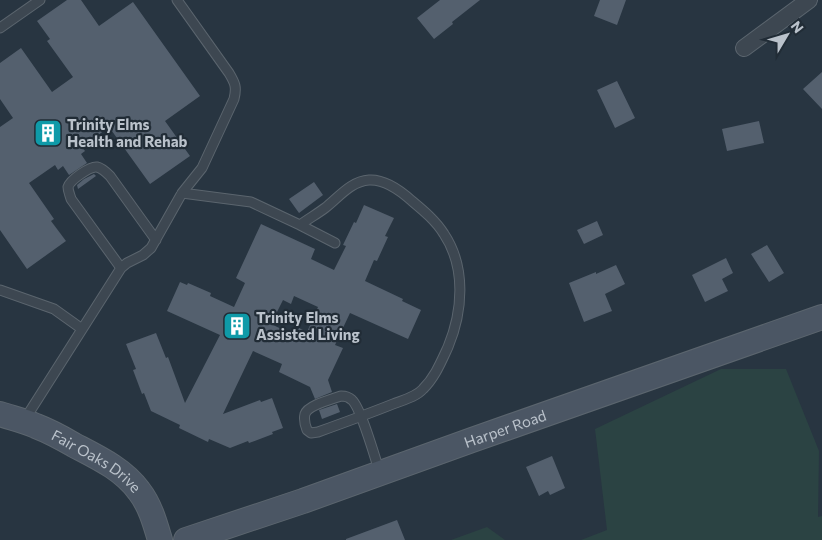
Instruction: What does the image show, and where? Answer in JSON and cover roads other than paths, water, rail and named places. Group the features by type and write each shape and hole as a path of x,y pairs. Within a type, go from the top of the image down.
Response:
{"main road":[{"name":"Harper Road","path":"186,540 303,501 822,317"},
{"name":"Fair Oaks Drive","path":"0,414 36,426 96,456 118,470 139,490 145,499 160,540"}],"street":[{"path":"744,48 809,0"}],"lane":[{"path":"0,28 40,0"},
{"path":"24,421 121,268 147,252 156,240 182,193 202,168 234,99 236,86 229,72 177,0"},
{"path":"121,268 71,198 68,185 72,181 91,167 105,171 156,240"},
{"path":"300,225 326,207 348,188 367,180 381,182 405,195 431,218 447,238 456,261 460,283 458,315 451,339 436,374 422,391 361,417 318,432 307,430 305,415 309,408 341,396 346,396 352,400 361,417 380,473"},
{"path":"182,193 251,202 335,243"},
{"path":"0,290 54,309 82,329"}],"place":[{"name":"Trinity Elms Health and Rehab","path":"48,133"},
{"name":"Trinity Elms Assisted Living","path":"237,326"}]}
